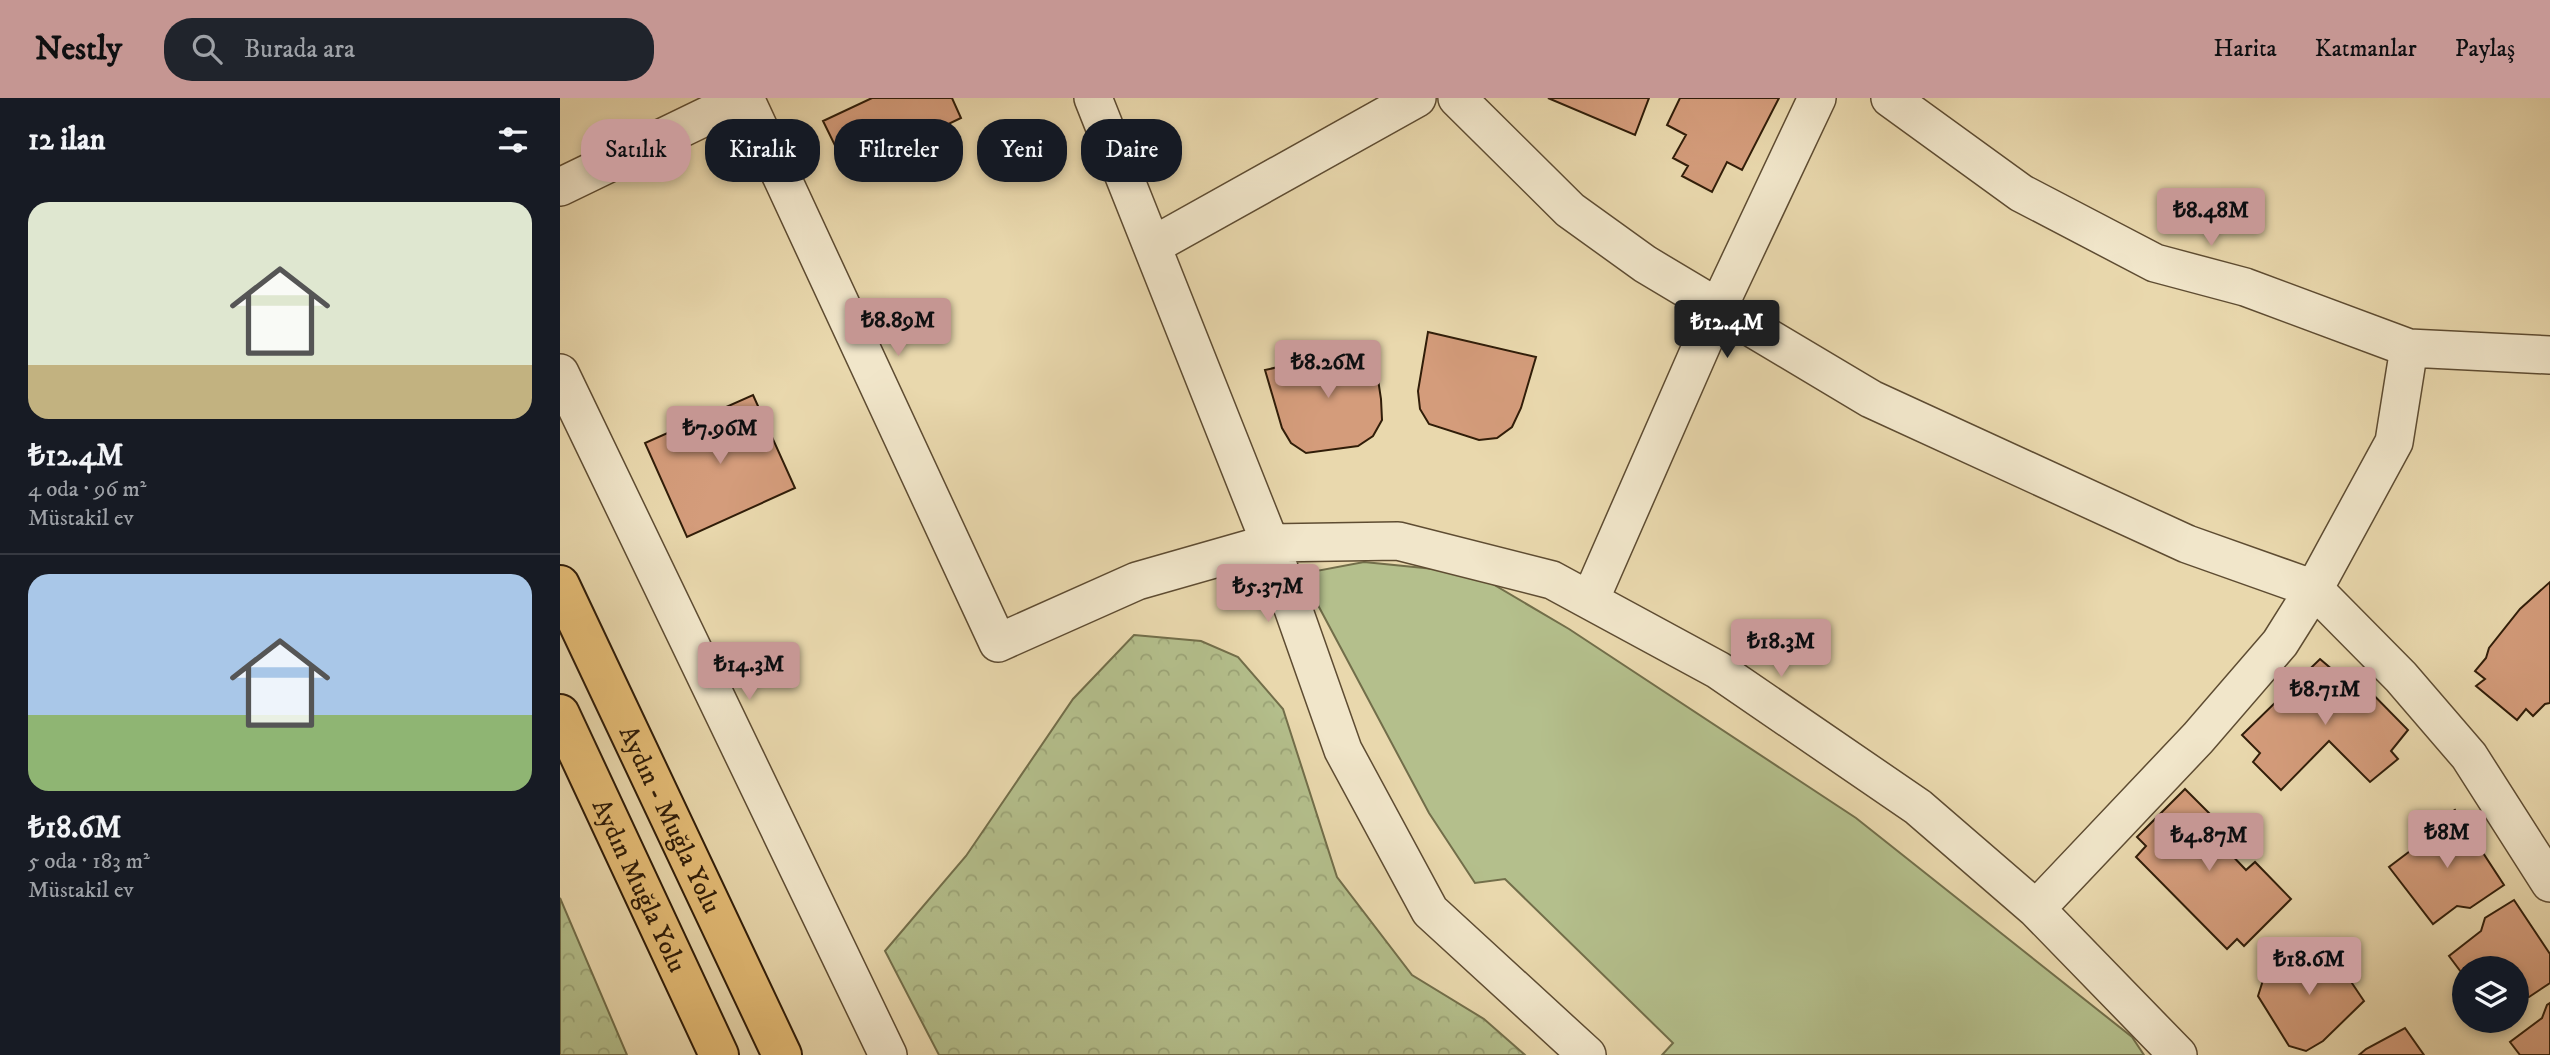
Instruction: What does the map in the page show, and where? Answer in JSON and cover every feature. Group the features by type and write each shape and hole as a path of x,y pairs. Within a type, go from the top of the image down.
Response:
{"highway":[{"name":"Aydın - Muğla Yolu","path":"560,585 782,1055"},
{"name":"Aydın Muğla Yolu","path":"560,715 719,1055"}],"street":[{"path":"560,187 744,98 998,643 1137,581 1270,543 1398,541 1552,580 1718,670 1918,807 2036,909 2178,1055"},
{"path":"1093,98 1270,543 1343,750 1430,911 1587,1055"},
{"path":"1152,246 1417,98"},
{"path":"1457,98 1570,211 1645,264 1871,399 2187,544 2314,589 2401,677 2469,756 2550,883"},
{"path":"1590,600 1718,308 1818,98"},
{"path":"1890,98 2021,193 2155,263 2245,287 2409,348 2550,355"},
{"path":"2036,909 2198,738 2280,643 2314,589 2394,442 2409,348"},
{"path":"560,373 888,1055"}],"green space":[{"path":"1364,562 1474,573 1569,629 1856,818 2132,1037 2144,1055 1662,1055 1673,1043 1505,879 1475,883 1429,813 1311,592 1316,571"},
{"path":"1134,635 1201,641 1238,657 1283,709 1337,877 1412,975 1484,1019 1525,1055 939,1055 885,951 966,856 1073,699"},
{"path":"560,898 627,1055 560,1055"}],"building":[{"path":"872,98 952,98 961,118 834,119 834,143 823,121"},
{"path":"1548,98 1649,98 1635,135"},
{"path":"1680,98 1779,98 1742,170 1727,162 1712,192 1682,176 1688,166 1673,158 1686,135 1667,125"},
{"path":"1428,332 1536,357 1521,408 1512,427 1497,438 1479,440 1429,424 1420,409 1418,391"},
{"path":"1373,346 1382,420 1373,436 1358,446 1306,453 1291,443 1282,428 1265,370"},
{"path":"753,395 795,488 687,537 645,443"},
{"path":"2550,582 2550,703 2545,704 2533,716 2526,709 2517,720 2476,686 2485,679 2475,671 2486,658 2489,648 2520,609"},
{"path":"2320,659 2341,677 2348,669 2408,730 2391,751 2398,759 2370,782 2329,741 2281,790 2253,762 2260,753 2242,735"},
{"path":"2185,789 2233,837 2224,847 2246,870 2255,862 2291,899 2244,946 2237,939 2227,949 2136,857 2146,846 2137,837"},
{"path":"2455,810 2504,885 2470,908 2457,906 2433,924 2389,867 2422,842 2426,829"},
{"path":"2514,900 2550,954 2550,983 2529,997 2529,956 2452,956 2452,960 2449,956 2481,931 2485,918"},
{"path":"2323,940 2364,1001 2323,1041 2306,1051 2289,1046 2258,996 2264,977"},
{"path":"2550,1003 2550,1055 2520,1055 2510,1042 2522,1033 2529,1033 2529,1028 2542,1018"},
{"path":"2405,1028 2424,1055 2359,1055 2366,1049"}]}
